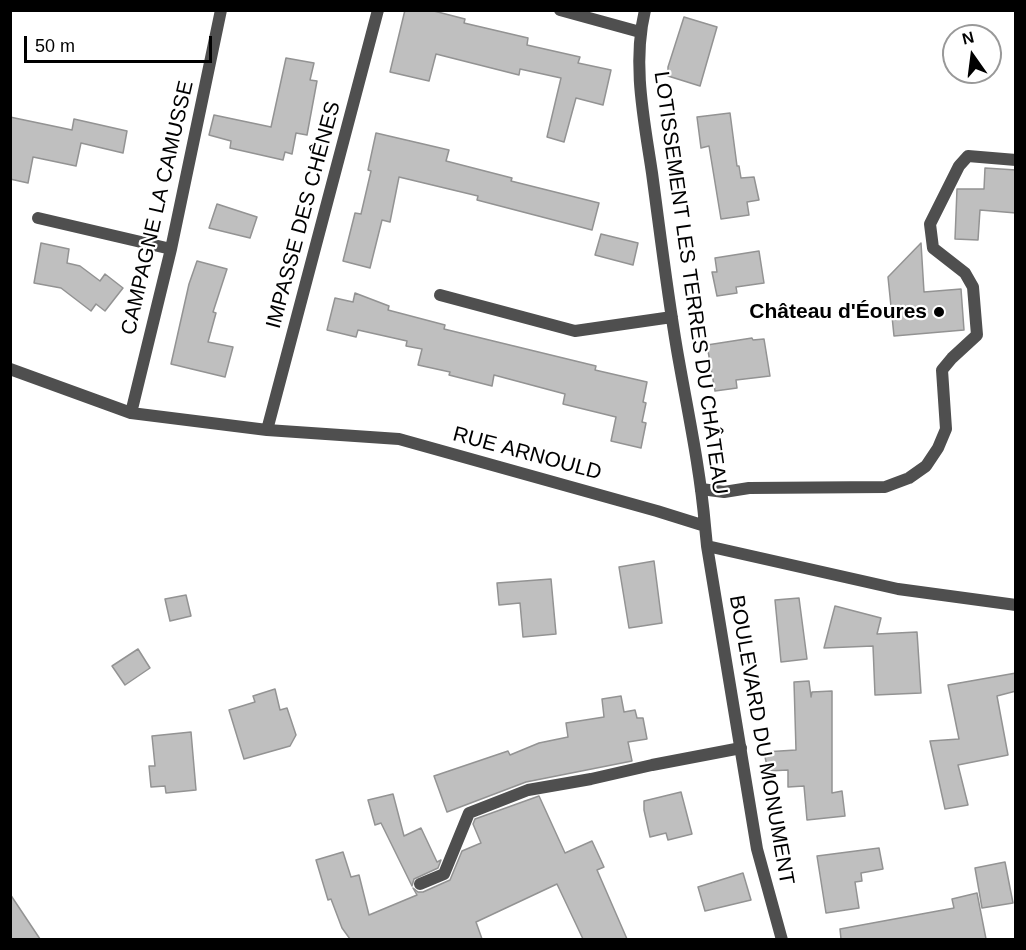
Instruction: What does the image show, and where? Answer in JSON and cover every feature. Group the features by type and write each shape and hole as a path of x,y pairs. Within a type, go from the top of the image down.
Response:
{"street":[{"name":"CAMPAGNE LA CAMUSSE","path":"131,413 171,249 221,10"},
{"name":"IMPASSE DES CHÊNES","path":"267,430 378,10"},
{"path":"560,10 640,32"},
{"name":"LOTISSEMENT LES TERRES DU CHÂTEAU","path":"645,10 640,32 638,63 672,317 701,489 705,526"},
{"path":"701,489 724,492 749,488 885,487 909,478 926,466 938,448 946,429 942,370 977,335 974,286 965,273 933,248 930,224 959,166 968,156 1016,160"},
{"path":"38,218 171,249"},
{"path":"440,296 575,331 672,317"},
{"name":"RUE ARNOULD","path":"10,369 131,413 267,430 399,439 705,526"},
{"path":"705,526 707,546 898,589 1016,605"},
{"name":"BOULEVARD DU MONUMENT","path":"707,546 757,849 782,939"},
{"path":"420,884 444,874 470,813 528,790 741,748"}],"building":[{"path":"405,10 430,10 465,19 464,23 528,38 527,45 580,57 578,63 611,70 603,105 576,98 564,142 547,137 561,78 520,69 519,75 436,54 429,81 390,72"},
{"path":"684,17 717,27 700,86 668,76 668,67"},
{"path":"286,58 314,63 310,80 317,81 307,135 296,133 292,154 285,152 283,160 230,148 231,141 209,135 214,115 271,127"},
{"path":"730,113 737,166 739,166 741,178 754,177 759,200 747,202 749,215 721,219 709,146 701,148 697,117"},
{"path":"10,117 72,130 74,119 127,131 123,153 81,143 76,166 33,157 28,183 10,179"},
{"path":"376,133 449,150 446,161 512,178 511,181 599,203 592,230 477,200 478,196 399,177 390,222 382,220 370,268 343,261 355,213 361,214 371,171 368,170"},
{"path":"985,168 1016,170 1016,213 980,210 978,240 955,239 957,189 984,189"},
{"path":"217,204 257,217 250,238 209,228"},
{"path":"601,234 638,243 633,265 595,255"},
{"path":"41,243 69,249 67,263 80,266 100,281 105,274 123,288 105,311 96,304 91,311 61,288 34,283"},
{"path":"921,243 924,292 961,289 964,330 894,336 888,277"},
{"path":"759,251 764,283 736,287 737,293 717,296 712,272 717,272 715,258"},
{"path":"197,261 227,269 213,312 216,313 208,342 233,347 225,377 171,364 189,284"},
{"path":"355,293 389,306 388,310 445,325 444,329 596,366 595,370 647,382 642,422 646,423 641,448 611,441 616,417 563,404 565,394 494,375 492,386 449,375 450,372 418,365 422,349 406,346 407,341 358,330 356,337 327,330 335,298 353,302"},
{"path":"752,338 753,340 764,339 770,376 736,380 737,388 715,391 707,345"},
{"path":"654,561 662,623 629,628 619,567"},
{"path":"551,579 556,634 523,637 520,603 499,605 497,583"},
{"path":"186,595 191,616 170,621 165,599"},
{"path":"799,598 807,659 781,662 775,600"},
{"path":"835,606 881,618 877,634 917,632 921,693 875,695 873,646 824,648"},
{"path":"138,649 150,668 125,685 112,666"},
{"path":"1016,673 1016,691 997,696 1008,755 958,765 968,805 945,809 930,741 959,739 948,685"},
{"path":"809,681 811,697 812,692 832,691 832,793 842,791 845,816 807,820 804,786 788,787 788,770 768,771 764,752 796,750 794,682"},
{"path":"275,689 280,710 287,708 296,735 290,746 244,759 229,710 255,702 253,696"},
{"path":"621,696 624,712 635,710 637,718 643,718 647,739 628,742 632,761 526,782 447,812 434,776 508,751 510,755 539,743 568,737 566,723 604,717 602,699"},
{"path":"191,732 196,790 166,793 165,786 151,787 149,766 155,766 152,736"},
{"path":"681,792 692,834 668,840 666,833 650,837 644,801"},
{"path":"393,794 404,836 421,828 437,862 441,860 438,868 414,879 412,886 381,823 375,825 368,800"},
{"path":"539,796 565,853 592,841 604,867 597,870 627,939 583,939 557,884 476,922 482,939 350,939 342,928 331,899 328,900 316,860 343,852 351,877 359,875 369,915 417,895 413,888 418,892 423,892 450,880 462,851 481,843 473,824 475,819"},
{"path":"879,848 883,869 861,873 862,881 855,882 859,908 826,913 817,856"},
{"path":"1005,862 1013,903 982,908 975,868"},
{"path":"743,873 751,900 705,911 698,887"},
{"path":"977,893 986,939 841,939 840,929 954,908 952,899"},
{"path":"10,894 40,939 10,939"}],"place":[{"name":"Château d'Éoures","path":"939,312"}]}
